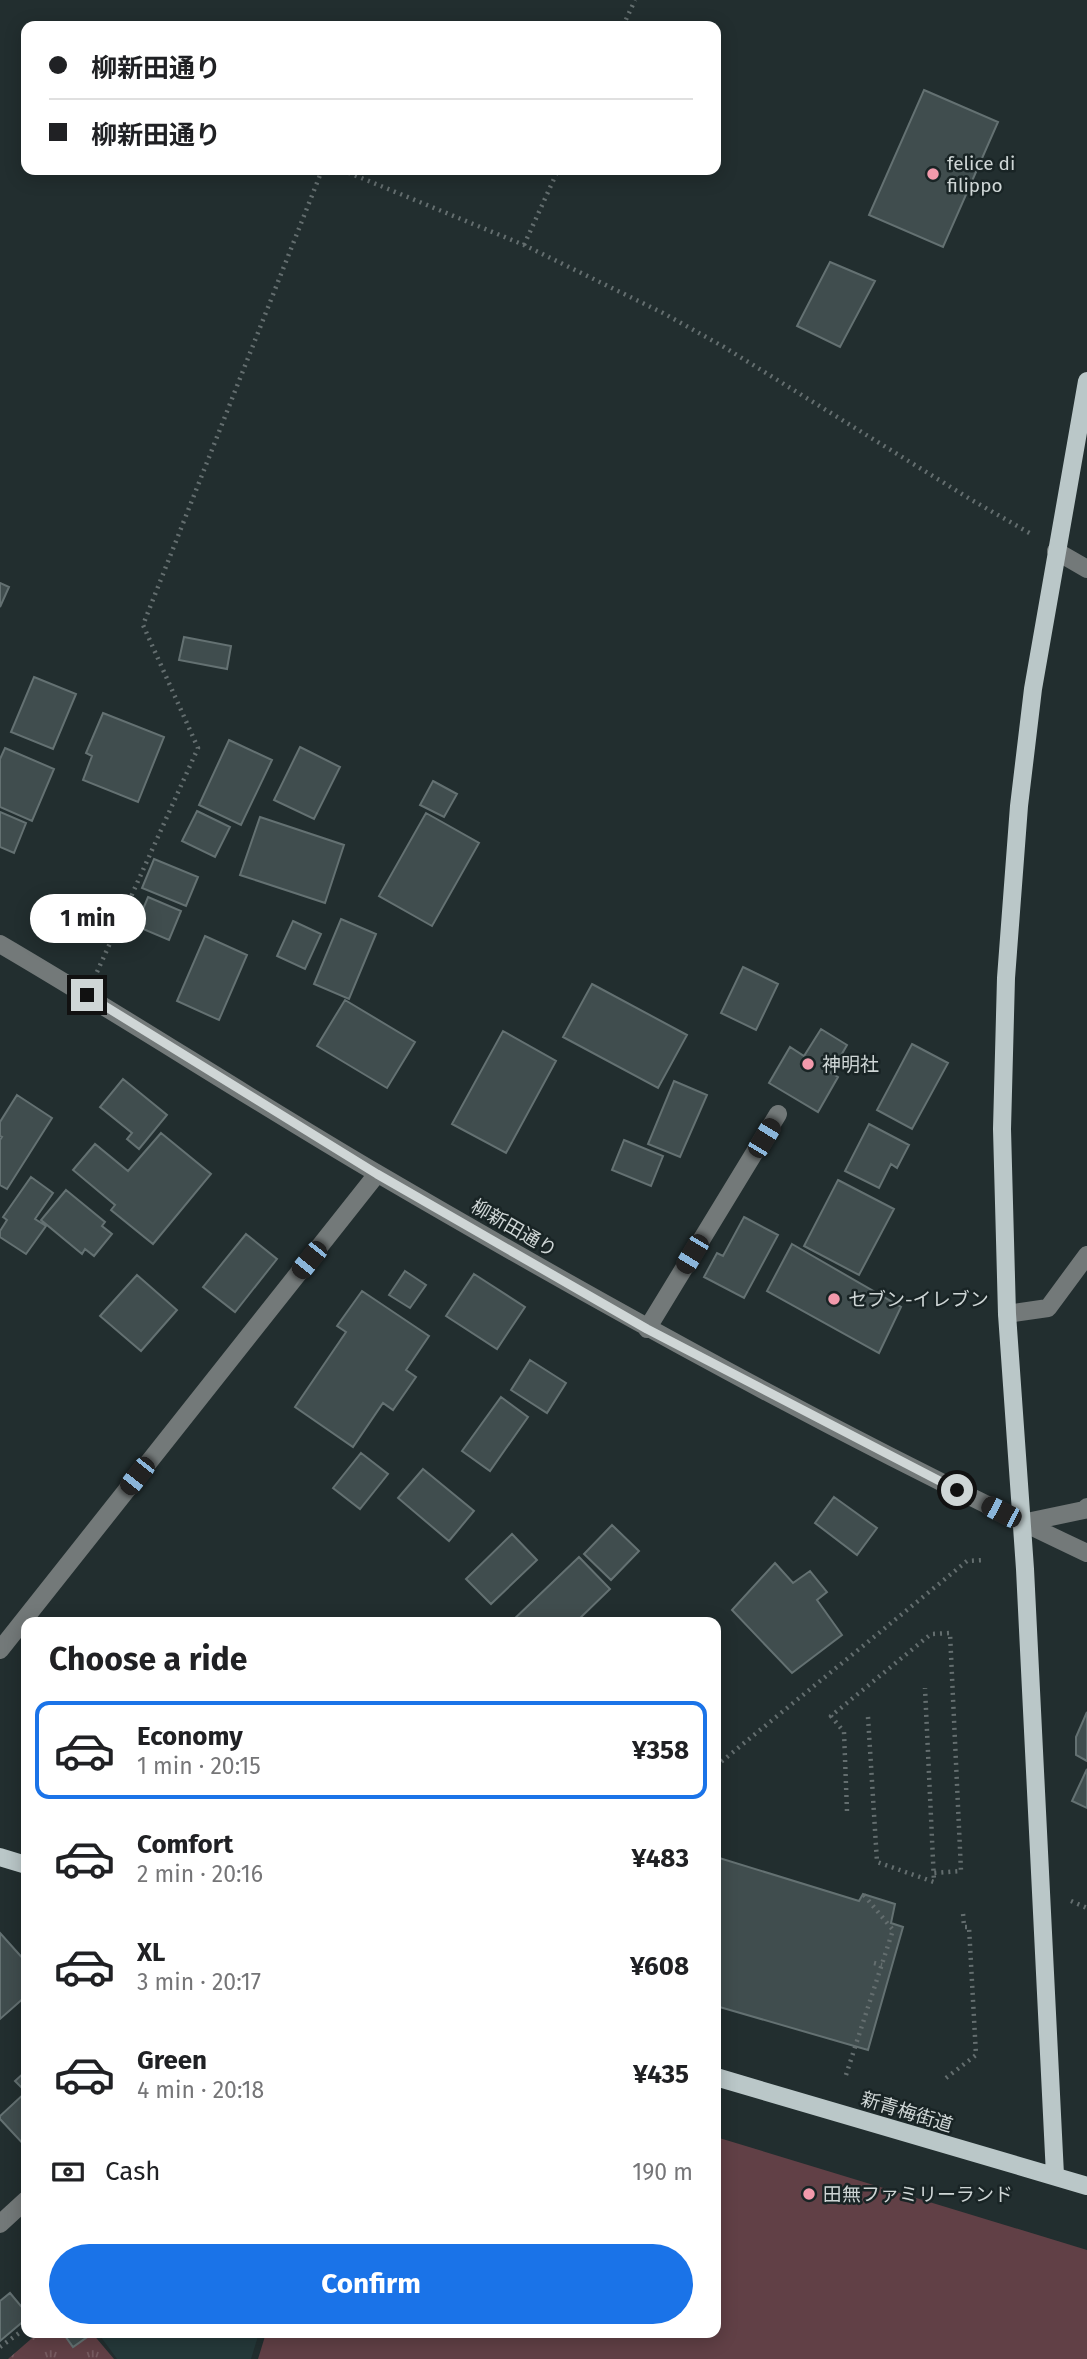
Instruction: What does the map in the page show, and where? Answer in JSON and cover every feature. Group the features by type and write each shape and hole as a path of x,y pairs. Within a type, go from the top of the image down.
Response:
{"main road":[{"path":"1055,2175 1022,1522 1007,1314 1002,1129 1006,978 1018,806 1033,689 1087,381"},
{"path":"0,1857 21,1864"},
{"name":"新青梅街道","path":"721,2078 1087,2186"}],"street":[{"path":"1056,551 1087,569"},
{"name":"柳新田通り","path":"0,944 377,1174 647,1329 1087,1553"},
{"path":"647,1329 778,1114"},
{"path":"26,1617 377,1174"},
{"path":"1007,1314 1048,1308 1087,1255"},
{"path":"1022,1522 1084,1510 1087,1507"},
{"path":"0,1650 21,1623"},
{"path":"0,2224 21,2205"}],"path":[{"path":"625,21 635,0"},
{"path":"87,995 198,748 144,625 320,175"},
{"path":"354,175 524,245 663,313 724,347 1056,551"},
{"path":"524,245 556,175"},
{"path":"721,1762 967,1561 985,1560"},
{"path":"847,1811 844,1732 831,1716 931,1634 950,1633 961,1871 934,1873"},
{"path":"868,1717 877,1862 934,1882 925,1688"},
{"path":"846,2075 893,1930 863,1894"},
{"path":"1071,1901 1087,1908"},
{"path":"946,2078 976,2055 969,1927 964,1927 963,1913"},
{"path":"874,1963 882,1965"},
{"path":"0,2347 21,2332"}],"shaded area":[{"path":"102,2338 257,2338 251,2359 117,2359"}],"green space":[{"name":"田無ファミリーランド","path":"721,2139 1087,2250 1087,2359 258,2359 264,2338 721,2338"},
{"path":"32,2338 96,2338 114,2359 8,2359"}],"building":[{"path":"924,90 998,122 943,247 869,215"},
{"path":"830,262 875,281 840,347 797,326"},
{"path":"0,583 9,587 0,607"},
{"path":"184,637 231,646 227,669 179,660"},
{"path":"34,677 76,694 53,749 11,732"},
{"path":"103,713 164,737 138,802 83,780 92,756 86,753"},
{"path":"229,740 272,760 241,825 199,805"},
{"path":"300,747 340,767 314,819 274,800"},
{"path":"5,748 54,769 32,821 0,807 0,759"},
{"path":"433,781 457,794 444,817 420,805"},
{"path":"197,811 230,827 215,857 182,841"},
{"path":"0,812 26,823 14,853 0,847"},
{"path":"426,813 479,843 432,926 379,896"},
{"path":"260,817 344,845 325,903 240,875"},
{"path":"154,859 198,877 186,906 142,888"},
{"path":"148,897 181,911 169,940 136,926"},
{"path":"341,919 376,934 349,999 314,984"},
{"path":"293,921 321,934 305,969 277,956"},
{"path":"205,936 247,955 219,1020 177,1001"},
{"path":"743,967 778,984 756,1030 721,1013"},
{"path":"592,984 687,1035 658,1088 563,1037"},
{"path":"345,1000 415,1042 387,1088 317,1046"},
{"name":"神明社","path":"821,1029 847,1045 831,1073 838,1077 818,1112 769,1083 790,1047 804,1056"},
{"path":"503,1031 556,1061 506,1153 452,1124"},
{"path":"912,1044 948,1063 912,1129 877,1110"},
{"path":"123,1079 167,1115 139,1149 127,1139 132,1133 100,1107"},
{"path":"674,1081 707,1095 680,1157 648,1144"},
{"path":"17,1095 52,1118 7,1189 0,1185 0,1122"},
{"path":"869,1124 909,1145 897,1168 891,1164 879,1188 845,1171"},
{"path":"161,1133 211,1174 153,1244 111,1210 115,1205 73,1170 95,1144 128,1171"},
{"path":"624,1140 663,1156 651,1186 612,1170"},
{"path":"31,1177 53,1193 35,1219 46,1226 26,1254 0,1237 0,1231 7,1220 3,1217"},
{"path":"838,1180 894,1209 859,1275 804,1246"},
{"path":"66,1190 105,1222 102,1226 112,1234 94,1256 85,1249 82,1254 41,1220"},
{"path":"744,1217 778,1235 744,1298 704,1277 717,1253 723,1256"},
{"path":"246,1234 277,1259 235,1312 203,1287"},
{"name":"セブン-イレブン","path":"792,1244 901,1307 879,1353 767,1291"},
{"path":"405,1271 426,1285 410,1308 389,1295"},
{"path":"474,1274 525,1307 497,1349 446,1316"},
{"path":"137,1275 177,1310 141,1351 100,1316"},
{"path":"362,1291 429,1336 406,1370 416,1377 393,1410 383,1403 353,1447 295,1407 346,1332 337,1326"},
{"path":"530,1360 566,1383 547,1413 511,1390"},
{"path":"501,1397 528,1417 490,1471 462,1451"},
{"path":"361,1453 388,1474 360,1509 333,1488"},
{"path":"423,1469 474,1511 449,1541 398,1498"},
{"path":"834,1497 877,1528 857,1555 815,1523"},
{"path":"612,1525 639,1551 611,1580 584,1554"},
{"path":"512,1534 537,1560 491,1604 466,1579"},
{"path":"579,1557 610,1589 581,1617 516,1617"},
{"path":"775,1563 793,1583 810,1571 827,1592 817,1600 842,1635 792,1673 732,1610"},
{"path":"1087,1712 1087,1761 1076,1755 1076,1737"},
{"path":"1087,1769 1087,1808 1072,1801"},
{"path":"721,1859 859,1901 863,1894 895,1904 891,1923 903,1927 868,2050 721,2007"},
{"path":"0,1933 21,1956 21,2000 0,2019"},
{"path":"21,2076 21,2087 15,2081"},
{"path":"21,2097 21,2142 0,2119"},
{"path":"10,2293 21,2306 21,2323 0,2341 0,2301"},
{"path":"67,2338 86,2338 73,2347"}],"place":[{"name":"felice di filippo","path":"933,174"},
{"name":"神明社","path":"808,1064"},
{"name":"セブン-イレブン","path":"834,1299"},
{"name":"田無ファミリーランド","path":"809,2194"}],"route":[{"path":"87,995 377,1174 647,1329 957,1490"}]}
